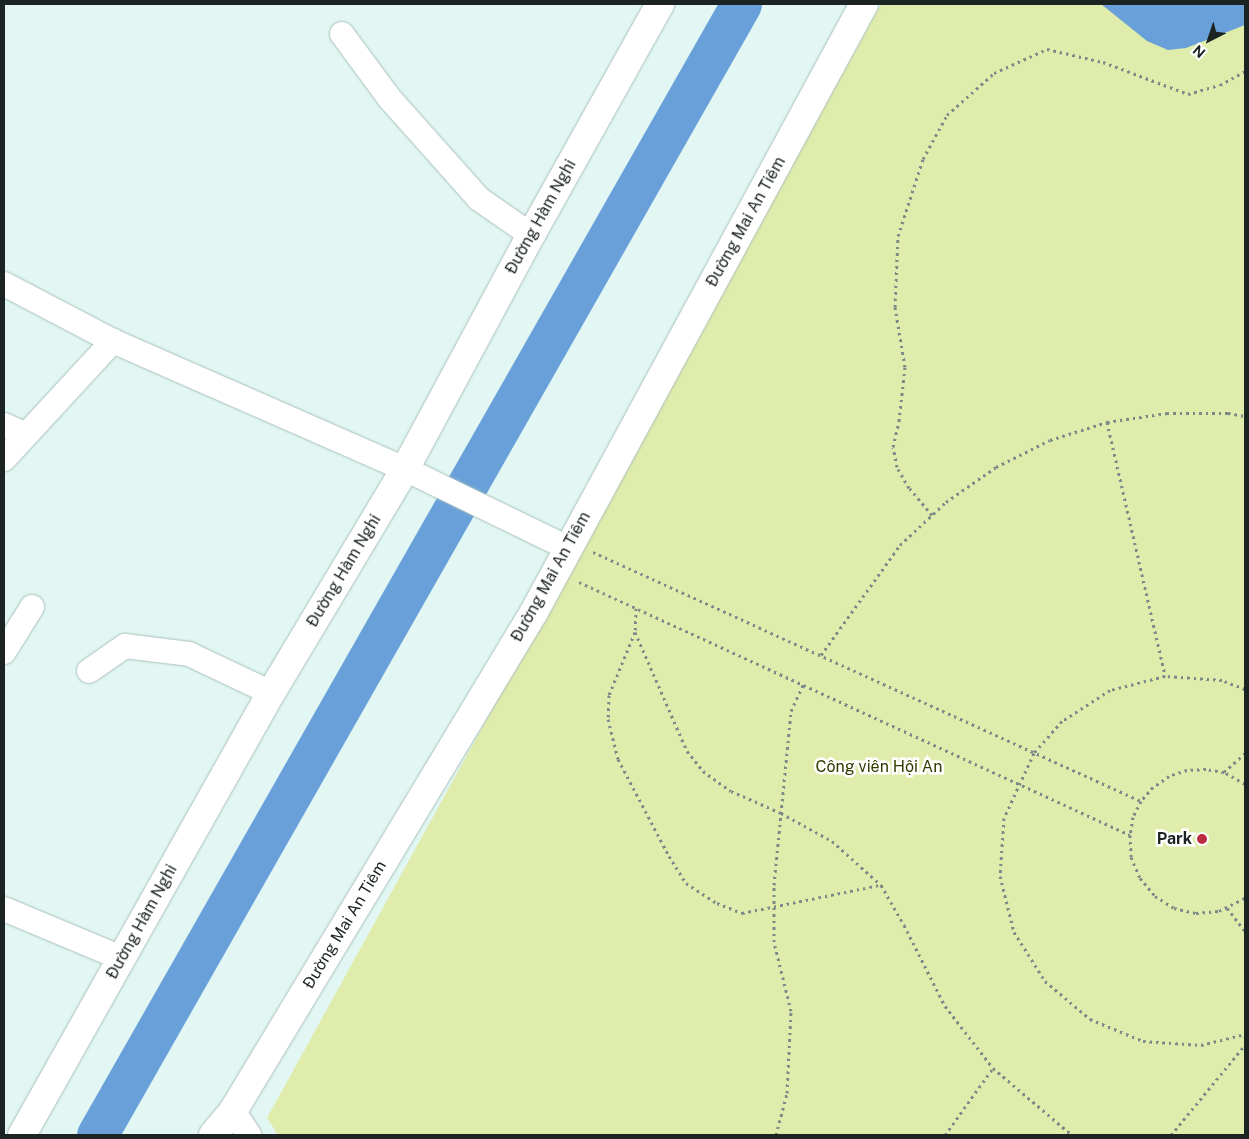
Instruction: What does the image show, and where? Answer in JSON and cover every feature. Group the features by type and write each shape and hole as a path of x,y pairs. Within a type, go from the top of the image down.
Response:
{"street":[{"name":"Đường Hàm Nghi","path":"22,1135 270,693 417,475 531,234 660,4"},
{"name":"Đường Mai An Tiêm","path":"213,1135 233,1110 534,612 864,4"},
{"path":"342,34 390,99 479,199 531,234"},
{"path":"4,284 113,341 417,475 532,531 565,554"},
{"path":"4,459 14,430 113,341"},
{"path":"4,652 32,607"},
{"path":"89,671 124,646 189,654 270,693"},
{"path":"4,909 121,958"},
{"path":"233,1110 249,1135"}],"path":[{"path":"932,514 910,488 897,466 892,447 899,422 905,367 896,306 898,236 923,159 947,115 994,73 1047,49 1103,62 1188,94 1220,85 1245,71"},
{"path":"821,655 900,545 946,502 996,467 1050,440 1107,422 1168,413 1228,413 1245,416"},
{"path":"1107,422 1165,676"},
{"path":"565,554 636,608 1130,835"},
{"path":"565,554 821,655 1141,801"},
{"path":"636,608 636,632 687,751 703,771 731,791 781,812 832,841 881,885 904,925 944,1006 993,1068 1072,1135"},
{"path":"636,632 609,695 608,719 618,759 669,856 686,883 717,904 742,913 881,885"},
{"path":"1245,688 1222,680 1165,676 1110,690 1062,721 1034,752 1018,783 1004,818 1000,876 1014,932 1045,981 1090,1019 1143,1041 1201,1045 1245,1034"},
{"path":"776,1135 787,1093 791,1011 774,942 774,885 791,711 803,685"},
{"path":"1224,772 1245,753"},
{"path":"1245,784 1224,772 1206,769 1187,770 1169,776 1153,787 1141,801 1133,817 1130,835 1131,857 1140,878 1155,896 1174,908 1196,913 1218,911 1245,898"},
{"path":"1226,908 1245,931"},
{"path":"1171,1135 1245,1045"},
{"path":"945,1135 993,1068"}],"green space":[{"name":"Công viên Hội An","path":"881,4 1245,4 1245,1135 278,1135 267,1118"}],"water":[{"path":"1101,4 1245,4 1245,25 1186,48 1168,50 1147,41"}],"waterway":[{"path":"97,1135 741,4"}],"place":[{"name":"Park","path":"1202,839"}]}
